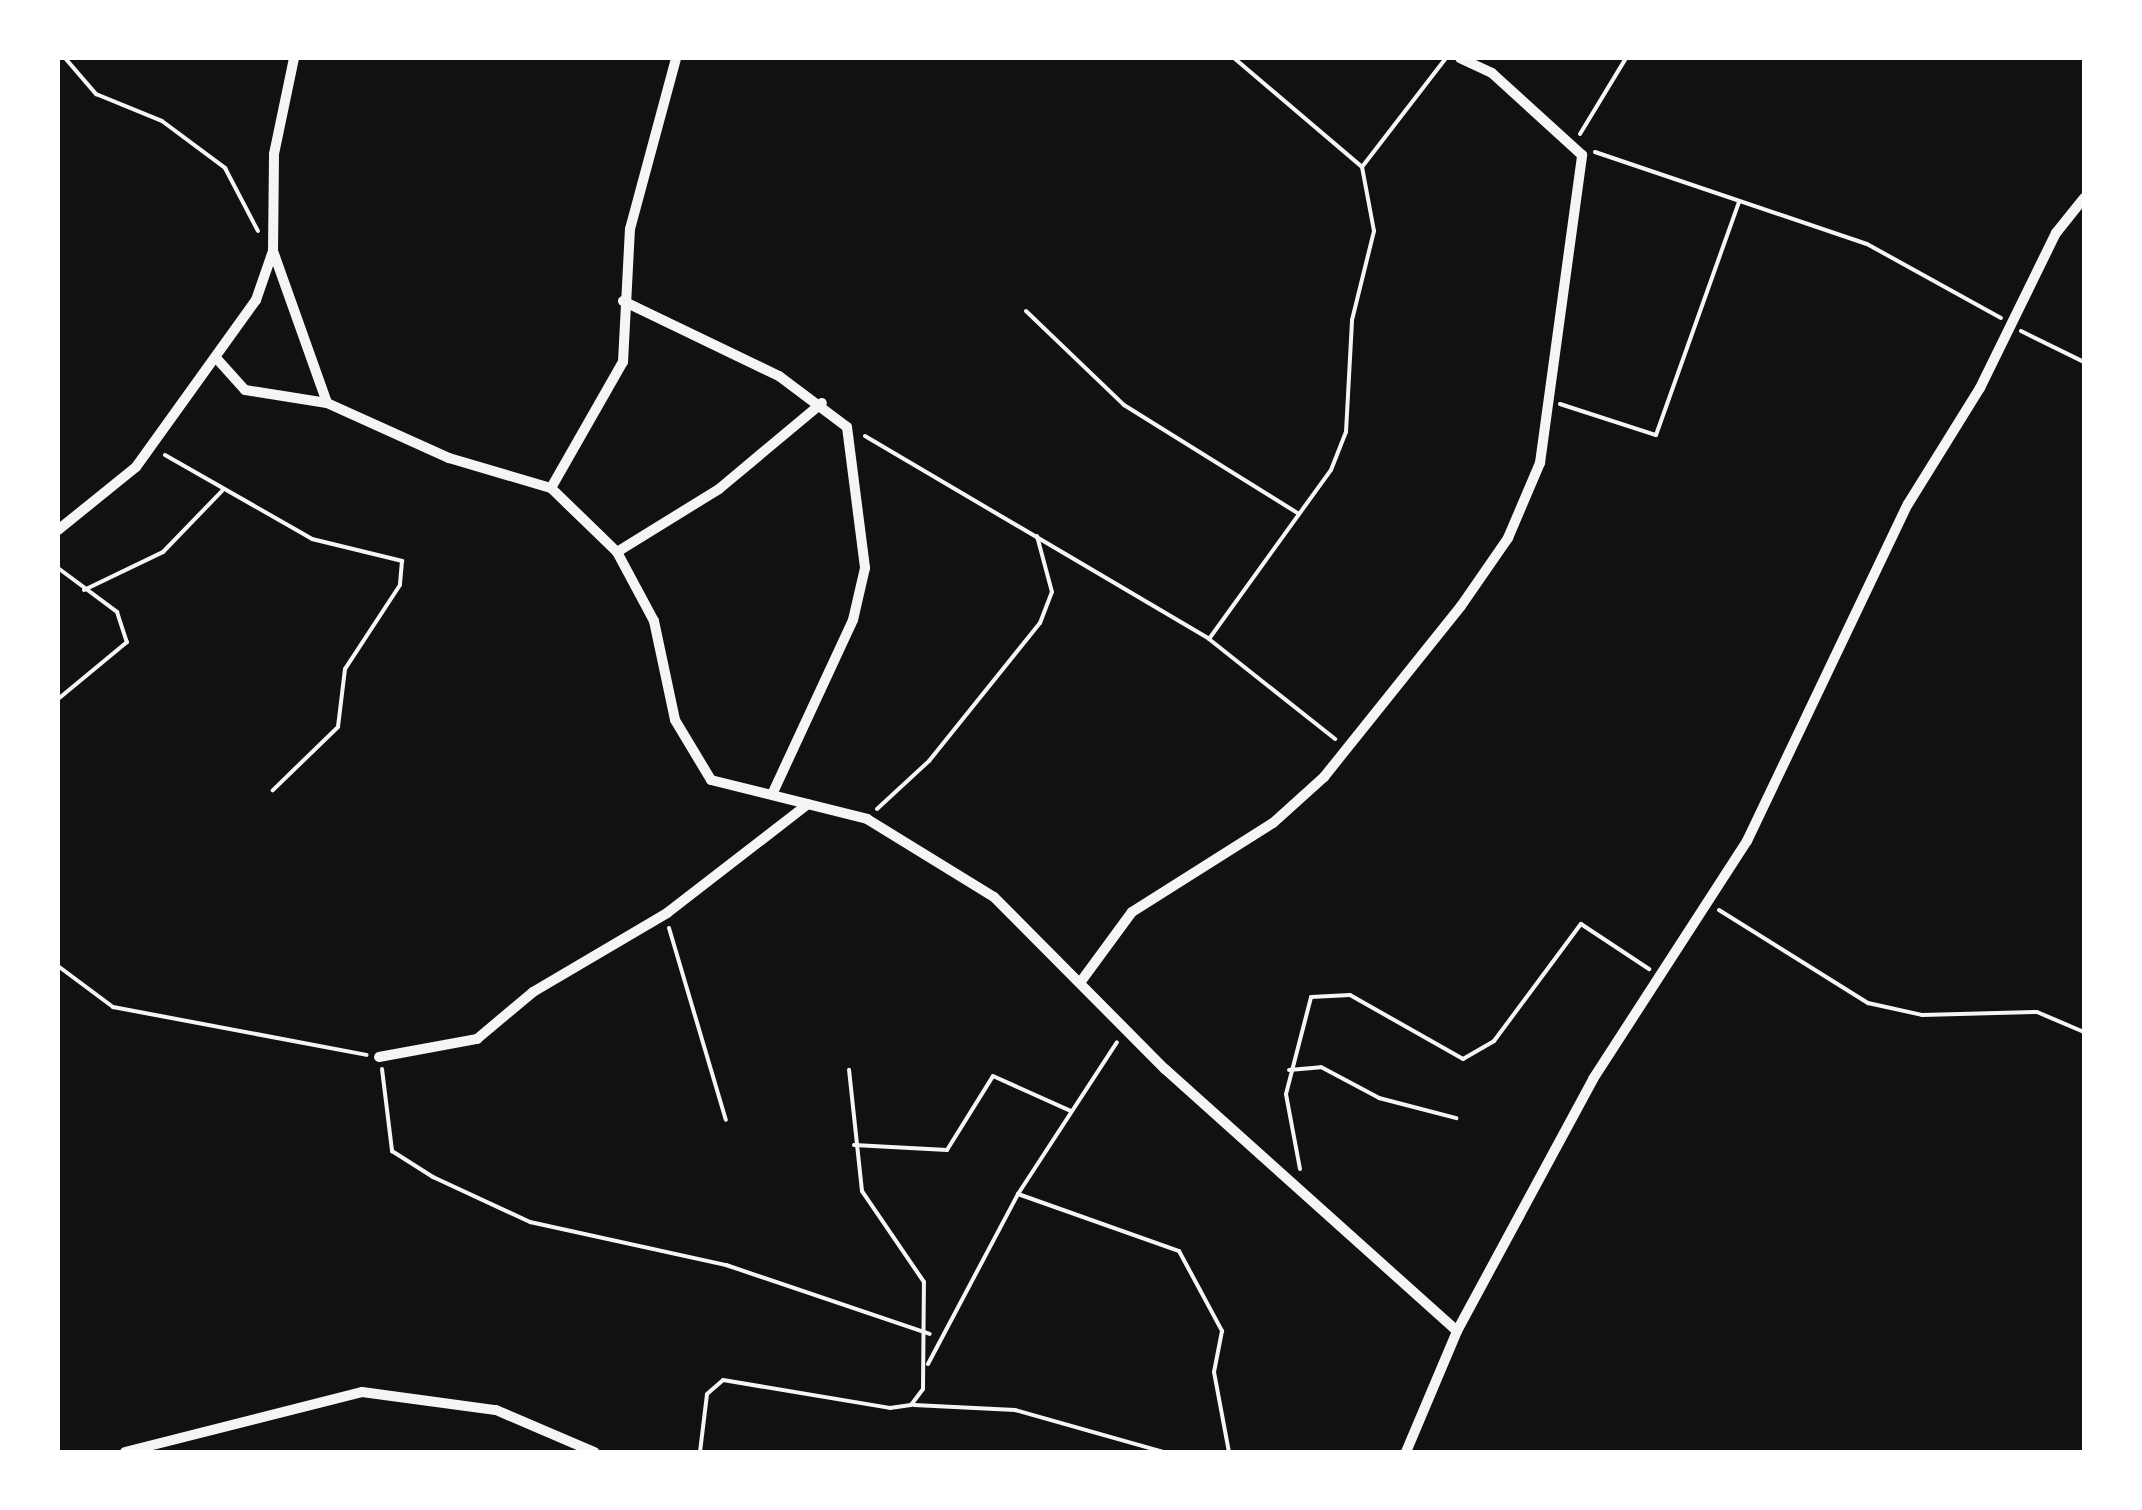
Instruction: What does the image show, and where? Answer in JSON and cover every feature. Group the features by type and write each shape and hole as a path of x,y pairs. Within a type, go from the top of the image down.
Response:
{"street":[{"path":"294,58 274,154 273,251 327,403"},
{"path":"551,488 612,394 630,229 676,58"},
{"path":"1082,980 1132,912 1273,823 1348,750 1508,538 1555,403 1577,144 1460,58"},
{"path":"1406,1452 1457,1331 1656,974 1702,901 1748,841 1908,504 2012,327 2040,260 2084,198"},
{"path":"58,530 153,446 218,360 273,251"},
{"path":"623,301 822,403 847,427 866,568 853,620 773,792"},
{"path":"218,360 245,390 327,403 449,458 551,488 617,552 654,622 674,720 697,765 728,787 773,792 867,820 994,897 1082,980 1186,1088 1300,1184 1457,1331"},
{"path":"617,552 719,490 822,403"},
{"path":"379,1057 477,1039 534,992 667,913 808,804"},
{"path":"124,1452 362,1392 496,1410 594,1452"}],"path":[{"path":"65,58 96,94 162,121 225,168 273,251"},
{"path":"1210,638 1299,514 1346,432 1352,320 1374,231 1362,167 1234,58"},
{"path":"1362,167 1446,58"},
{"path":"1626,58 1577,144 1867,244 2012,327 2084,362"},
{"path":"1555,403 1656,436 1740,202"},
{"path":"1026,311 1124,405 1299,514"},
{"path":"847,427 1210,638 1348,750"},
{"path":"153,446 222,491 312,540 396,556 405,572 345,669 338,727 273,790"},
{"path":"84,590 163,552 222,491"},
{"path":"867,820 929,761 1040,623 1052,592 1036,536"},
{"path":"58,568 117,612 127,642 58,699"},
{"path":"1702,901 1868,1002 1922,1015 2037,1012 2084,1032"},
{"path":"667,913 686,1004 726,1120"},
{"path":"1300,1184 1289,1070 1304,1008 1334,991 1441,1053 1477,1055 1581,924 1656,974"},
{"path":"58,966 113,1007 379,1057 397,1159 530,1222 726,1265 930,1334"},
{"path":"911,1405 927,1366 958,1321 1018,1194 1127,1025"},
{"path":"1289,1070 1321,1067 1379,1098 1456,1118"},
{"path":"849,1070 854,1145 862,1191 924,1282 930,1334 927,1366"},
{"path":"854,1145 947,1150 993,1076 1073,1112"},
{"path":"1018,1194 1178,1250 1222,1331 1214,1372 1230,1452"},
{"path":"700,1452 707,1394 723,1380 911,1405 1015,1410 1162,1452"}]}
